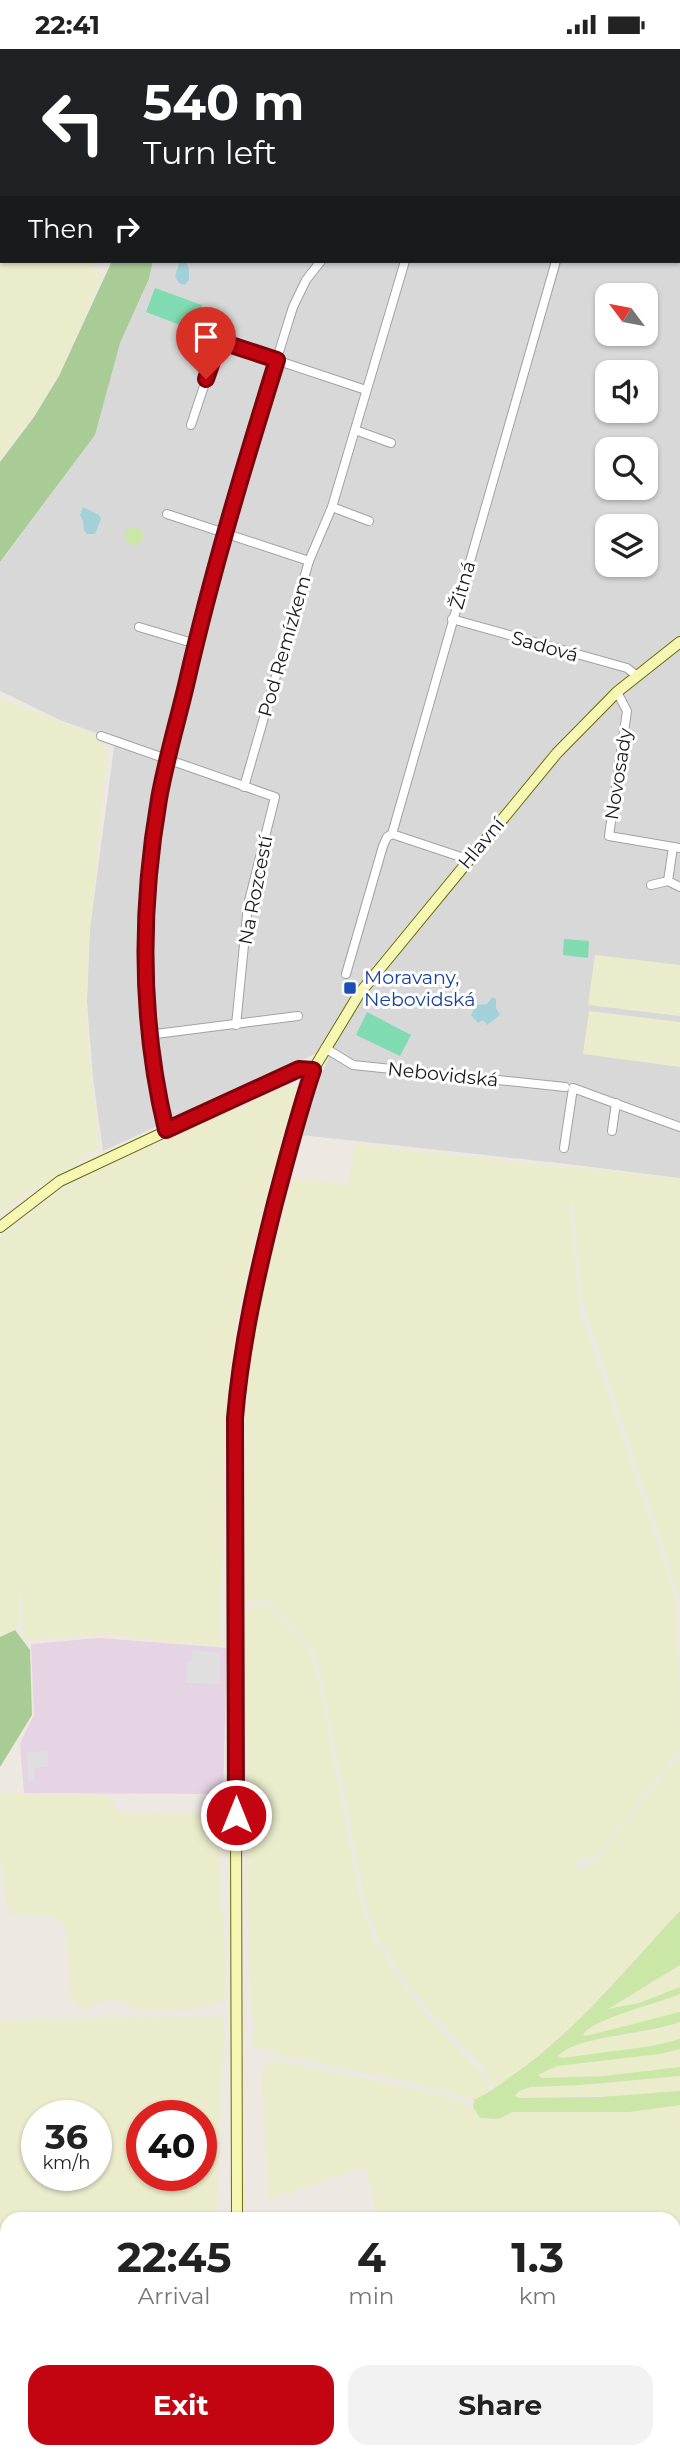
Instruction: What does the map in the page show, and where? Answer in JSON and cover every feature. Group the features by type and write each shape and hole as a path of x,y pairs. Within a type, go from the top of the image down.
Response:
{"street":[{"path":"166,1130 157,1094 148,1035 145,976 148,885 159,799 225,532 299,293 320,263"},
{"name":"Pod Remízkem","path":"244,787 309,561 332,507 404,263"},
{"name":"Žitná","path":"346,974 383,846 387,837 393,834 555,263"},
{"path":"191,425 223,331"},
{"path":"219,341 366,390"},
{"path":"355,430 391,443"},
{"path":"332,507 369,521"},
{"path":"167,514 309,561"},
{"name":"Sadová","path":"452,619 627,668 637,676"},
{"path":"139,627 196,644"},
{"name":"Hlavní","path":"237,2212 235,1418 239,1365 250,1307 296,1118 313,1070 359,994 467,859 556,753 617,692 680,642"},
{"name":"Novosady","path":"617,692 628,711 608,836 676,847 668,881"},
{"path":"101,736 244,787"},
{"name":"Na Rozcestí","path":"236,1025 248,905 275,797 244,787"},
{"path":"393,834 467,859"},
{"path":"651,885 668,881 680,887"},
{"path":"148,1035 298,1016"},
{"name":"Nebovidská","path":"325,1048 354,1065 565,1087"},
{"path":"0,1227 60,1181 299,1069 313,1070"},
{"path":"564,1148 573,1088 680,1127"},
{"path":"612,1131 616,1103"}],"shaded area":[{"path":"153,263 680,263 680,1178 301,1135 312,1093 329,1058 317,1053 103,1151 93,1078 87,1001 90,929 115,740 60,720 0,691 0,563 95,435 119,345 149,280"},
{"path":"99,1638 227,1648 223,1794 24,1793 20,1743 34,1715 31,1644"},
{"path":"192,1650 220,1653 220,1684 186,1683 187,1661 192,1661"},
{"path":"48,1751 48,1767 34,1768 34,1781 28,1781 27,1752"}],"green space":[{"path":"0,263 95,263 93,269 103,274 60,373 32,417 0,459"},
{"path":"111,263 153,263 149,279 120,343 95,435 0,562 0,462 34,417 59,376"},
{"path":"155,288 202,305 193,330 146,312"},
{"path":"130,527 138,527 143,536 141,543 130,545 125,540 125,532"},
{"path":"0,699 95,735 104,744 107,755 89,939 86,1023 99,1146 0,1213"},
{"path":"564,939 589,941 588,958 563,955"},
{"path":"595,955 680,965 680,1016 588,1005"},
{"path":"589,1011 680,1022 680,1067 583,1054"},
{"path":"367,1012 411,1035 400,1056 356,1035"},
{"path":"290,1085 295,1090 294,1095 238,1311 229,1375 225,1413 221,1645 170,1643 109,1634 24,1640 19,1559 20,1623 12,1632 0,1637 0,1238 66,1187 92,1173"},
{"path":"354,1145 680,1179 680,1599 582,1298 574,1213 572,1201 569,1201 580,1312 675,1595 680,1723 680,1749 600,1851 593,1857 579,1860 577,1872 597,1859 680,1755 680,1911 572,2026 527,2066 494,2088 483,2067 411,1990 378,1938 365,1902 315,1652 269,1601 246,1601 245,1418 252,1349 263,1290 293,1178 349,1185"},
{"path":"270,1606 308,1650 317,1673 360,1900 374,1941 427,2016 486,2080 489,2090 474,2100 405,2081 281,2055 254,2046 252,2035 256,2025 252,2014 249,1969 245,1607"},
{"path":"15,1630 30,1650 32,1715 0,1767 0,1637"},
{"path":"0,1794 107,1795 118,1812 127,1814 202,1813 213,1817 218,1829 225,1954 225,1994 219,2003 193,2009 161,2011 138,2010 118,1999 105,1999 86,2009 76,2006 69,1987 70,1966 64,1922 48,1916 17,1916 8,1912 0,1854"},
{"path":"680,1911 680,1965 608,2009 639,2003 680,1987 680,1994 612,2017 583,2035 680,2012 680,2022 580,2044 558,2056 562,2058 652,2046 680,2039 680,2049 660,2054 557,2066 538,2075 542,2078 604,2076 680,2067 680,2076 531,2087 519,2091 515,2096 600,2097 680,2091 680,2105 629,2112 513,2112 498,2119 480,2118 473,2107 474,2100 534,2060 556,2041 599,1999"},
{"path":"680,1965 680,1987 639,2003 608,2009"},
{"path":"680,1994 679,2013 583,2035 585,2030 603,2021"},
{"path":"223,2017 216,2212 0,2212 0,2022 23,2019"},
{"path":"680,2022 680,2039 652,2046 562,2058 557,2056 581,2043 662,2029"},
{"path":"680,2049 680,2067 666,2070 604,2076 542,2078 538,2075 556,2066"},
{"path":"278,2061 441,2095 473,2107 481,2118 498,2119 513,2112 629,2112 680,2105 680,2212 376,2212 366,2167 268,2200 262,2075 269,2063"},
{"path":"680,2076 680,2091 653,2094 515,2096 519,2091 531,2087"}],"water":[{"path":"179,263 187,263 189,280 185,285 179,283 175,276"},
{"path":"83,507 99,515 101,519 95,534 87,534 84,530 80,515"},
{"path":"492,997 496,999 496,1008 500,1015 487,1025 483,1020 478,1023 471,1015 476,1005 487,1004"}],"place":[{"name":"Moravany, Nebovidská","path":"350,988"}],"route":[{"path":"206,379 219,341 277,360 233,503 196,644 159,799 152,845 145,928 145,976 148,1035 157,1094 166,1130 299,1069 313,1070 296,1118 250,1307 239,1365 235,1418 236,1815"}]}
